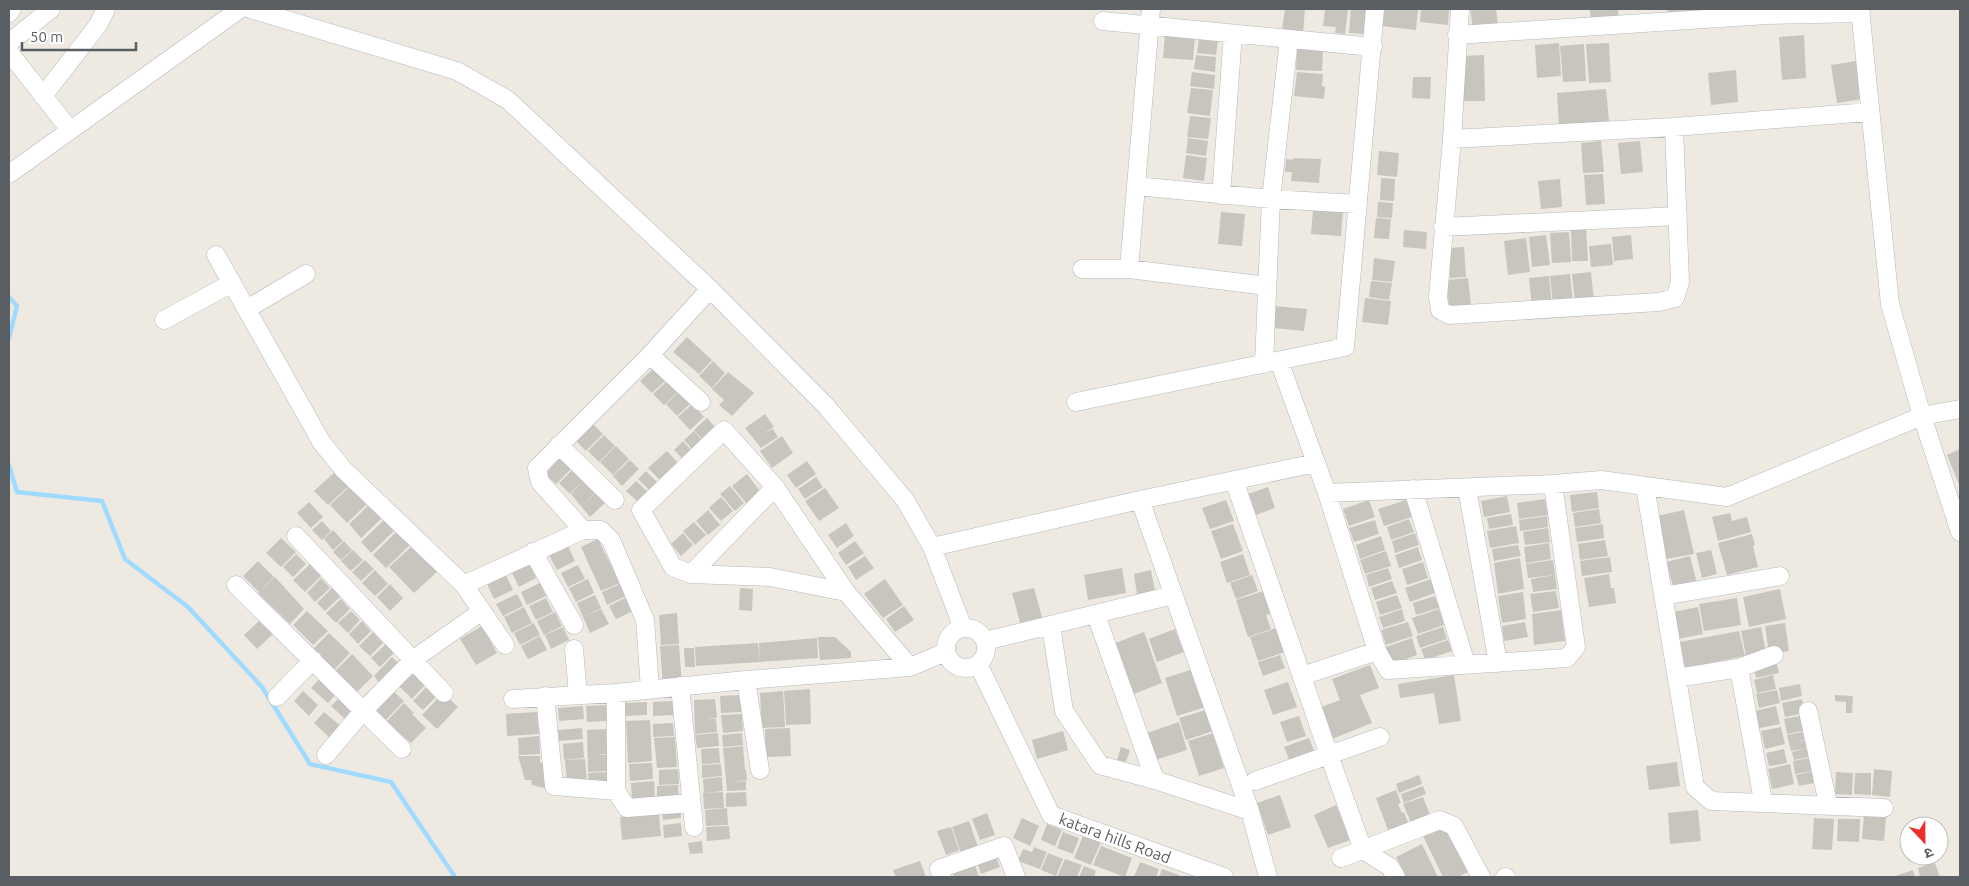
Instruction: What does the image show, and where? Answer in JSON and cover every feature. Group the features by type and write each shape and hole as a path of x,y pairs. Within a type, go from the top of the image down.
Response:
{"street":[{"path":"9,13 12,9"},
{"path":"9,43 51,9"},
{"path":"43,96 98,25 106,9"},
{"path":"9,174 240,9"},
{"path":"250,9 457,71 508,100 710,289 826,406 905,500 932,547 963,628"},
{"path":"1076,402 1346,348 1375,9"},
{"path":"1460,9 1452,139 1438,297 1440,310 1449,315 1659,302 1675,298 1680,282 1674,127"},
{"path":"1457,35 1763,12 1860,11 1890,304 1922,416 1960,532"},
{"path":"1103,21 1150,17 1233,34 1372,46"},
{"path":"1129,269 1150,17"},
{"path":"1221,194 1233,34"},
{"path":"1289,39 1271,199 1267,286 1272,362 1316,463 1376,651 1388,670 1567,658 1576,647 1553,484"},
{"path":"9,52 70,130"},
{"path":"1452,139 1674,127 1869,112"},
{"path":"1136,186 1271,199 1357,204"},
{"path":"1443,227 1678,216"},
{"path":"216,255 330,454 344,470 464,585 505,645"},
{"path":"1082,269 1129,269 1267,286"},
{"path":"247,309 306,274"},
{"path":"164,320 232,283"},
{"path":"583,530 540,482 537,468 650,355 710,289"},
{"path":"650,355 701,402"},
{"path":"1326,493 1553,484 1601,480 1727,497 1922,416 1960,409"},
{"path":"846,592 770,577 691,574 673,568 641,510 724,430 775,487 846,592 910,667"},
{"path":"559,445 615,500"},
{"path":"932,547 1316,463"},
{"path":"1234,480 1363,850 1390,867 1396,877"},
{"path":"1645,486 1695,787 1710,800 1884,808"},
{"path":"691,574 775,487"},
{"path":"1467,488 1498,664"},
{"path":"1413,489 1466,664"},
{"path":"1140,500 1250,811 1268,877"},
{"path":"464,585 583,530 601,530 611,540 645,620 650,689"},
{"path":"296,536 444,693"},
{"path":"533,552 574,625"},
{"path":"1664,596 1780,576"},
{"path":"236,585 402,749"},
{"path":"985,641 1174,595"},
{"path":"326,755 363,712 414,659 482,611"},
{"path":"1096,615 1155,780"},
{"path":"1051,626 1064,711 1100,765 1155,780 1250,811"},
{"path":"963,628 976,631 985,641 986,654 978,664 966,669 959,668 948,658 946,652 946,646 952,634 963,628"},
{"path":"574,649 578,695"},
{"path":"1302,676 1376,651"},
{"path":"513,699 616,693 910,667 946,652"},
{"path":"1677,678 1738,668 1774,655"},
{"path":"277,697 313,660"},
{"name":"katara hills Road","path":"978,664 1051,815 1224,877"},
{"path":"1738,668 1763,802"},
{"path":"746,680 760,770"},
{"path":"680,686 694,827"},
{"path":"616,693 616,791 627,808 691,803"},
{"path":"545,696 554,786 616,791"},
{"path":"1808,711 1828,804"},
{"path":"1255,781 1380,737"},
{"path":"1341,858 1440,820 1454,826 1481,877"},
{"path":"942,877 939,869 1004,846 1016,877"}],"building":[{"path":"1285,9 1305,9 1303,32 1282,30"},
{"path":"1325,9 1348,9 1345,34 1335,33 1336,27 1323,26"},
{"path":"1351,9 1366,9 1364,34 1349,33"},
{"path":"1383,9 1418,9 1416,30 1381,26"},
{"path":"1421,9 1449,9 1448,25 1420,22"},
{"path":"1470,9 1496,9 1498,25 1473,28"},
{"path":"1590,9 1618,9 1619,20 1591,22"},
{"path":"1667,9 1692,9 1692,13 1668,15"},
{"path":"1165,34 1195,36 1193,60 1163,58"},
{"path":"1804,35 1806,78 1782,80 1779,37"},
{"path":"1199,38 1218,41 1216,55 1197,53"},
{"path":"1559,43 1561,76 1537,78 1535,45"},
{"path":"1609,43 1611,82 1589,83 1586,44"},
{"path":"1584,44 1586,81 1563,82 1560,46"},
{"path":"1297,49 1323,50 1322,71 1296,70"},
{"path":"1196,55 1216,57 1215,72 1194,69"},
{"path":"1484,55 1485,101 1463,101 1462,56"},
{"path":"1856,61 1862,99 1837,103 1831,65"},
{"path":"1736,70 1738,102 1711,105 1708,73"},
{"path":"1192,72 1215,75 1214,89 1190,86"},
{"path":"1297,72 1323,74 1324,99 1294,96"},
{"path":"1413,77 1431,77 1430,99 1412,98"},
{"path":"1191,88 1213,90 1210,116 1187,113"},
{"path":"1606,89 1609,121 1559,125 1557,93"},
{"path":"1190,116 1211,118 1208,139 1187,137"},
{"path":"1188,138 1208,141 1206,156 1186,153"},
{"path":"1601,141 1604,172 1583,173 1581,143"},
{"path":"1640,141 1643,172 1621,174 1618,143"},
{"path":"1379,151 1399,153 1397,177 1377,175"},
{"path":"1186,155 1207,158 1204,181 1183,178"},
{"path":"1293,158 1321,159 1319,183 1291,181 1292,172 1285,172 1286,159 1293,160"},
{"path":"1603,174 1605,204 1586,205 1584,175"},
{"path":"1381,178 1395,179 1394,201 1380,200"},
{"path":"1560,179 1562,207 1541,209 1538,181"},
{"path":"1378,202 1393,203 1392,218 1377,217"},
{"path":"1313,209 1343,211 1341,236 1311,234"},
{"path":"1221,212 1245,214 1242,246 1218,244"},
{"path":"1376,218 1391,219 1389,239 1374,238"},
{"path":"1586,229 1588,261 1572,261 1571,230"},
{"path":"1404,230 1427,232 1426,249 1403,247"},
{"path":"1569,232 1571,262 1552,263 1550,233"},
{"path":"1546,235 1550,265 1532,267 1529,237"},
{"path":"1631,235 1633,259 1614,261 1612,237"},
{"path":"1526,238 1530,272 1508,275 1504,241"},
{"path":"1611,244 1613,265 1591,267 1589,246"},
{"path":"1464,247 1466,277 1450,278 1448,248"},
{"path":"1374,258 1395,261 1392,282 1372,280"},
{"path":"1591,272 1594,301 1575,303 1572,274"},
{"path":"1570,274 1573,303 1553,305 1550,276"},
{"path":"1549,276 1552,306 1532,308 1529,278"},
{"path":"1468,278 1471,305 1449,307 1447,280"},
{"path":"1371,281 1392,283 1389,300 1369,297"},
{"path":"1365,298 1391,301 1388,325 1362,322"},
{"path":"1275,306 1307,309 1304,331 1273,328"},
{"path":"687,337 712,360 699,374 673,352"},
{"path":"713,361 725,373 712,388 699,376"},
{"path":"654,368 666,380 652,393 640,381"},
{"path":"728,372 754,393 732,416 719,405 724,400 712,389"},
{"path":"668,380 679,391 664,405 653,394"},
{"path":"680,391 691,403 677,416 666,404"},
{"path":"692,404 704,417 690,430 678,417"},
{"path":"765,414 774,427 763,434 773,429 778,437 761,448 745,428"},
{"path":"707,418 717,429 704,441 694,430"},
{"path":"591,422 603,434 586,451 574,439"},
{"path":"694,431 703,441 693,450 684,440"},
{"path":"604,435 615,446 599,462 588,451"},
{"path":"782,436 793,453 772,468 760,451"},
{"path":"683,441 691,450 682,458 674,450"},
{"path":"616,446 629,459 613,475 600,462"},
{"path":"1960,449 1960,487 1947,455"},
{"path":"667,451 679,464 661,481 648,468"},
{"path":"560,458 571,469 556,484 545,474"},
{"path":"630,460 639,469 622,486 613,476"},
{"path":"807,461 816,474 796,488 787,475"},
{"path":"573,469 584,480 570,494 559,483"},
{"path":"336,471 350,485 328,505 314,491"},
{"path":"646,471 658,483 650,491 638,479"},
{"path":"747,474 760,491 746,503 732,486"},
{"path":"816,477 823,487 805,499 798,489"},
{"path":"584,480 596,492 584,504 597,492 606,502 590,517 571,494"},
{"path":"636,481 648,492 638,502 626,491"},
{"path":"350,486 367,504 347,523 330,505"},
{"path":"730,486 744,503 735,511 720,494"},
{"path":"1268,487 1275,508 1256,515 1248,494"},
{"path":"825,488 839,508 819,521 805,501"},
{"path":"1597,492 1599,508 1572,512 1570,495"},
{"path":"1507,496 1510,512 1484,517 1481,501"},
{"path":"721,497 733,511 721,521 709,508"},
{"path":"1545,499 1548,515 1519,519 1517,503"},
{"path":"1226,500 1234,521 1210,529 1202,508"},
{"path":"1369,500 1375,517 1349,526 1343,509"},
{"path":"1406,500 1412,517 1384,526 1378,509"},
{"path":"309,502 323,517 311,528 297,513"},
{"path":"369,505 382,518 361,538 349,524"},
{"path":"1599,509 1601,523 1575,527 1573,513"},
{"path":"708,510 720,525 708,535 696,521"},
{"path":"1684,510 1694,554 1666,559 1657,516"},
{"path":"1730,513 1732,521 1747,517 1751,532 1718,541 1712,517"},
{"path":"1511,514 1513,525 1489,529 1487,518"},
{"path":"1547,516 1548,527 1520,531 1519,520"},
{"path":"1409,519 1414,532 1391,540 1387,527"},
{"path":"384,520 394,531 371,553 361,542"},
{"path":"1375,520 1379,534 1354,542 1349,528"},
{"path":"322,521 331,531 322,540 312,530"},
{"path":"694,522 706,535 695,545 683,531"},
{"path":"846,523 854,536 837,548 828,535"},
{"path":"1233,524 1243,551 1221,559 1211,531"},
{"path":"1603,524 1604,538 1577,542 1575,528"},
{"path":"1516,526 1519,543 1490,548 1487,531"},
{"path":"1548,528 1550,542 1525,545 1523,532"},
{"path":"333,530 343,541 333,550 324,539"},
{"path":"397,531 410,545 386,568 373,555"},
{"path":"683,533 693,545 681,556 671,544"},
{"path":"1415,533 1419,545 1395,553 1392,541"},
{"path":"1752,534 1758,567 1727,575 1718,543"},
{"path":"1381,536 1385,550 1360,559 1356,545"},
{"path":"281,538 296,552 281,567 266,553"},
{"path":"598,539 620,583 601,591 581,547"},
{"path":"1605,540 1608,556 1580,560 1578,544"},
{"path":"344,541 352,550 341,560 333,552"},
{"path":"855,541 864,553 846,565 838,553"},
{"path":"1549,543 1551,559 1526,563 1524,547"},
{"path":"1518,545 1521,556 1494,561 1492,549"},
{"path":"568,546 575,561 557,570 549,555"},
{"path":"411,547 437,572 414,593 389,567"},
{"path":"1418,547 1422,560 1399,568 1395,555"},
{"path":"353,550 363,560 351,571 341,561"},
{"path":"1711,550 1717,574 1702,578 1696,553"},
{"path":"1386,551 1391,566 1365,574 1360,560"},
{"path":"296,554 306,564 293,577 283,567"},
{"path":"1243,554 1250,575 1227,583 1220,562"},
{"path":"865,556 874,568 856,580 848,567"},
{"path":"1690,556 1697,583 1674,589 1666,562"},
{"path":"1610,557 1612,572 1582,576 1580,561"},
{"path":"1520,558 1524,589 1498,594 1494,563"},
{"path":"365,560 374,569 361,581 352,572"},
{"path":"1553,560 1555,575 1528,578 1526,564"},
{"path":"258,561 274,577 259,592 243,576"},
{"path":"1423,562 1428,578 1407,585 1402,569"},
{"path":"310,564 321,576 305,592 293,580"},
{"path":"530,565 536,578 519,587 512,573"},
{"path":"578,565 585,579 568,587 561,573"},
{"path":"1122,568 1126,593 1088,600 1084,575"},
{"path":"1388,568 1392,579 1369,587 1366,575"},
{"path":"375,570 388,584 375,596 362,583"},
{"path":"1151,570 1156,596 1138,601 1134,574"},
{"path":"1609,574 1611,588 1614,588 1616,603 1589,607 1584,578"},
{"path":"506,575 513,590 494,599 487,584"},
{"path":"1252,575 1258,591 1236,599 1230,583"},
{"path":"1555,575 1557,589 1533,592 1531,579"},
{"path":"275,577 304,609 290,624 258,593"},
{"path":"321,578 330,588 315,602 307,593"},
{"path":"588,579 594,593 576,602 569,588"},
{"path":"885,579 903,605 883,618 864,594"},
{"path":"1431,579 1435,593 1410,602 1405,588"},
{"path":"1392,581 1397,593 1375,600 1371,588"},
{"path":"540,583 546,596 527,605 521,592"},
{"path":"622,583 628,595 607,605 602,592"},
{"path":"390,584 403,598 390,611 377,597"},
{"path":"332,588 340,597 325,611 317,603"},
{"path":"740,588 753,589 752,611 739,610"},
{"path":"1034,588 1043,621 1021,626 1012,593"},
{"path":"1780,589 1786,619 1749,627 1743,597"},
{"path":"1263,591 1271,613 1266,615 1271,629 1248,637 1236,600"},
{"path":"1556,591 1559,608 1533,612 1530,594"},
{"path":"1523,592 1526,619 1502,623 1498,596"},
{"path":"517,594 523,606 503,616 496,604"},
{"path":"595,595 601,608 583,617 577,603"},
{"path":"1397,595 1402,608 1380,615 1376,602"},
{"path":"629,596 635,610 616,619 609,606"},
{"path":"1435,596 1439,608 1416,615 1413,603"},
{"path":"546,598 553,612 536,620 529,606"},
{"path":"1737,598 1741,625 1704,631 1699,604"},
{"path":"341,599 350,609 336,623 326,613"},
{"path":"904,606 914,620 895,632 886,619"},
{"path":"524,607 532,623 512,633 504,617"},
{"path":"1698,607 1703,634 1678,639 1673,612"},
{"path":"601,609 609,624 590,633 583,617"},
{"path":"1402,609 1405,621 1383,628 1379,617"},
{"path":"1439,609 1444,625 1418,634 1412,618"},
{"path":"1561,610 1565,641 1534,645 1532,614"},
{"path":"307,611 328,631 313,645 293,625"},
{"path":"351,611 360,620 348,633 338,623"},
{"path":"555,612 562,626 544,635 537,621"},
{"path":"677,613 679,644 661,645 659,615"},
{"path":"260,620 273,634 257,649 244,635"},
{"path":"362,621 371,631 358,644 349,634"},
{"path":"1408,622 1413,636 1386,645 1381,630"},
{"path":"1525,622 1528,637 1504,641 1502,626"},
{"path":"534,623 540,635 520,645 514,633"},
{"path":"1785,623 1789,651 1769,654 1765,626"},
{"path":"482,626 497,653 476,665 460,639"},
{"path":"563,627 569,640 551,649 545,635"},
{"path":"1443,627 1447,639 1420,648 1416,636"},
{"path":"1761,627 1767,657 1747,661 1741,631"},
{"path":"1276,628 1285,652 1258,661 1250,637"},
{"path":"1175,629 1184,652 1157,662 1149,639"},
{"path":"1739,631 1745,656 1685,668 1680,642"},
{"path":"373,632 383,643 370,656 359,646"},
{"path":"1144,632 1162,683 1131,695 1113,644"},
{"path":"329,633 350,653 334,670 313,649"},
{"path":"540,636 547,650 528,659 521,646"},
{"path":"818,637 835,637 851,652 851,658 820,660"},
{"path":"817,638 818,658 760,662 759,643"},
{"path":"1412,638 1417,655 1392,664 1386,647"},
{"path":"1448,640 1452,651 1425,660 1421,649"},
{"path":"387,643 395,652 380,667 371,658"},
{"path":"758,643 760,662 696,666 695,647"},
{"path":"679,645 682,684 663,685 660,646"},
{"path":"684,648 694,648 695,667 685,667"},
{"path":"352,654 373,676 357,692 335,671"},
{"path":"1280,655 1285,668 1263,676 1258,662"},
{"path":"392,657 400,665 380,684 374,676"},
{"path":"1776,660 1779,673 1756,678 1753,665"},
{"path":"1370,665 1379,688 1360,695 1372,723 1332,739 1319,708 1340,700 1332,679"},
{"path":"1197,668 1209,706 1177,716 1165,678"},
{"path":"414,670 427,683 412,699 399,686"},
{"path":"1454,675 1461,721 1439,724 1434,693 1400,698 1398,684"},
{"path":"1773,675 1776,689 1757,693 1754,680"},
{"path":"321,677 338,692 328,703 311,688"},
{"path":"431,682 441,692 423,710 413,701"},
{"path":"1288,682 1297,707 1273,715 1264,690"},
{"path":"1800,684 1802,696 1781,701 1779,688"},
{"path":"810,689 811,724 786,725 784,691"},
{"path":"1777,690 1780,703 1759,708 1756,694"},
{"path":"303,691 318,705 309,716 294,701"},
{"path":"393,691 404,701 384,722 373,711"},
{"path":"783,691 785,727 762,728 760,693"},
{"path":"443,693 458,707 437,729 422,715"},
{"path":"741,695 742,712 721,713 720,696"},
{"path":"1835,695 1853,696 1852,713 1846,713 1846,702 1835,701"},
{"path":"341,696 357,711 347,721 331,706"},
{"path":"715,699 717,718 706,719 716,719 717,732 695,734 694,700"},
{"path":"1802,699 1805,713 1785,717 1782,703"},
{"path":"673,701 673,715 653,716 653,702"},
{"path":"647,702 647,715 625,716 624,703"},
{"path":"404,703 426,728 411,743 386,722"},
{"path":"606,705 607,721 587,722 586,706"},
{"path":"583,706 584,719 559,721 558,708"},
{"path":"1776,706 1780,724 1755,729 1751,712"},
{"path":"1209,709 1216,730 1186,740 1179,718"},
{"path":"324,712 343,728 332,740 314,723"},
{"path":"537,712 539,734 507,736 506,714"},
{"path":"742,714 743,731 723,733 721,715"},
{"path":"1805,715 1808,730 1787,734 1784,719"},
{"path":"1299,716 1306,736 1287,742 1280,722"},
{"path":"650,720 652,761 628,763 626,721"},
{"path":"1179,722 1187,750 1155,760 1147,733"},
{"path":"673,723 674,736 653,737 653,724"},
{"path":"1781,727 1785,744 1765,749 1761,731"},
{"path":"582,728 583,739 559,741 558,730"},
{"path":"790,728 791,756 766,757 765,729"},
{"path":"606,729 607,754 596,755 608,755 609,771 588,772 587,730"},
{"path":"1063,731 1068,750 1037,759 1032,740"},
{"path":"1808,731 1809,739 1796,741 1810,740 1813,756 1794,760 1792,752 1808,748 1791,751 1787,735"},
{"path":"718,733 719,746 697,748 695,735"},
{"path":"742,733 743,745 723,747 722,735"},
{"path":"1213,733 1224,768 1199,776 1188,741"},
{"path":"539,736 540,754 519,755 518,738"},
{"path":"675,737 677,767 657,768 654,738"},
{"path":"1309,738 1315,753 1290,762 1284,747"},
{"path":"583,742 584,758 564,760 563,744"},
{"path":"743,746 745,770 733,771 746,770 747,780 731,782 746,781 746,790 727,791 723,748"},
{"path":"1121,747 1130,750 1126,762 1117,760"},
{"path":"719,748 720,763 702,764 701,749"},
{"path":"1784,749 1787,763 1769,766 1766,753"},
{"path":"518,756 540,756 540,763 547,762 548,789 532,785 531,780 525,780"},
{"path":"1814,757 1817,770 1795,774 1793,761"},
{"path":"585,759 587,783 567,784 565,760"},
{"path":"1677,762 1680,786 1649,790 1646,766"},
{"path":"652,763 653,779 630,781 629,764"},
{"path":"721,764 722,776 702,778 702,765"},
{"path":"1790,764 1794,784 1772,789 1768,769"},
{"path":"678,769 679,784 659,785 659,770"},
{"path":"1874,769 1892,771 1890,797 1872,795"},
{"path":"1818,770 1820,782 1799,786 1796,775"},
{"path":"609,772 610,787 589,788 588,773"},
{"path":"1836,772 1853,773 1852,795 1835,794"},
{"path":"1855,773 1871,773 1871,795 1854,794"},
{"path":"1419,775 1422,784 1399,793 1396,784"},
{"path":"722,777 723,791 704,793 703,779"},
{"path":"654,781 655,799 632,801 631,783"},
{"path":"678,785 679,798 657,799 657,786"},
{"path":"1423,786 1426,794 1404,803 1401,794"},
{"path":"1396,790 1401,803 1398,804 1402,813 1404,812 1409,825 1389,833 1376,798"},
{"path":"723,792 724,808 704,809 703,793"},
{"path":"746,792 747,806 726,807 726,793"},
{"path":"1280,795 1291,827 1268,835 1257,803"},
{"path":"1423,797 1431,818 1412,825 1403,804"},
{"path":"680,805 681,818 663,820 661,807"},
{"path":"1336,805 1350,840 1328,848 1314,815"},
{"path":"727,808 728,825 706,826 705,810"},
{"path":"1698,810 1701,841 1670,844 1668,813"},
{"path":"659,813 661,836 622,840 620,817"},
{"path":"987,813 995,835 980,840 972,819"},
{"path":"1864,815 1886,817 1884,841 1862,839"},
{"path":"1022,818 1039,826 1030,846 1013,838"},
{"path":"1814,818 1834,819 1832,850 1812,849"},
{"path":"1838,819 1860,819 1859,842 1837,841"},
{"path":"969,821 978,847 961,853 952,827"},
{"path":"681,823 682,836 664,838 663,825"},
{"path":"1047,824 1062,830 1055,846 1041,840"},
{"path":"1444,825 1468,872 1458,877 1443,877 1423,836"},
{"path":"729,826 730,839 707,841 706,827"},
{"path":"951,827 959,850 946,855 937,831"},
{"path":"1063,832 1079,838 1073,854 1057,848"},
{"path":"1083,836 1101,842 1091,865 1074,858"},
{"path":"702,841 703,853 690,854 688,843"},
{"path":"1422,844 1438,877 1406,877 1396,857"},
{"path":"1101,846 1132,858 1125,877 1093,865"},
{"path":"1034,847 1047,852 1040,869 1018,861 1023,849 1032,852"},
{"path":"1048,853 1063,859 1056,876 1041,870"},
{"path":"995,854 1000,867 981,874 976,860"},
{"path":"1065,859 1082,865 1077,877 1057,877"},
{"path":"920,861 926,877 896,877 893,870"},
{"path":"974,862 979,877 954,877 952,870"},
{"path":"1140,862 1159,869 1156,877 1134,877"},
{"path":"1084,866 1096,871 1094,877 1079,877"},
{"path":"1936,866 1940,877 1920,877 1918,868"},
{"path":"1162,869 1179,875 1178,877 1159,877"},
{"path":"1913,870 1915,877 1892,877"}],"waterway":[{"path":"9,297 17,306 9,338"},
{"path":"9,465 17,492 102,501 125,559 188,607 262,687 310,764 391,782 455,877"}]}
